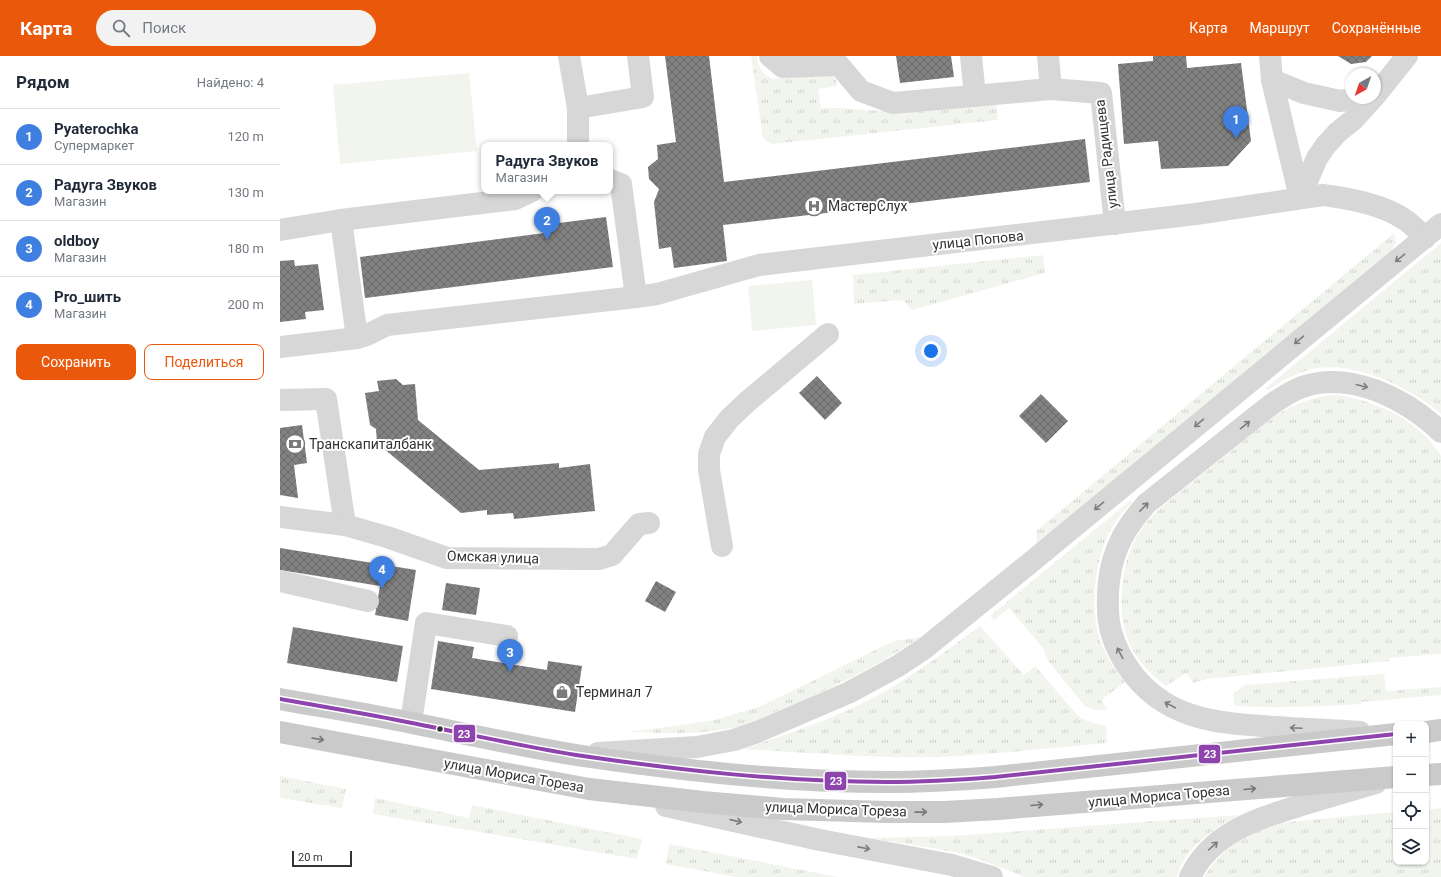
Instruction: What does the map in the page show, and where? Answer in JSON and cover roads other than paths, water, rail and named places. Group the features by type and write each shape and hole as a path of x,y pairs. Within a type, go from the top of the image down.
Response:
{"main road":[{"name":"улица Мориса Тореза","path":"280,699 411,722 510,743 575,754 710,772 885,782 939,781 995,777 1363,735 1393,734"},
{"path":"1429,732 1441,730"},
{"name":"улица Мориса Тореза","path":"280,732 589,789 703,802 783,809 944,812 1367,783 1393,778"},
{"path":"1429,775 1441,774"}],"street":[{"path":"569,56 578,108 578,142"},
{"path":"578,108 643,97 638,56"},
{"path":"770,56 783,67 840,65 861,91 893,103 1051,89 1048,56"},
{"path":"972,56 975,96"},
{"path":"1270,56 1272,80 1300,198"},
{"path":"1381,88 1407,56"},
{"path":"1272,80 1304,93 1340,101 1345,100"},
{"name":"улица Радищева","path":"1051,89 1101,93 1115,224"},
{"path":"1300,198 1317,158 1326,145 1368,104"},
{"path":"615,182 636,297"},
{"path":"280,230 341,220 515,199 526,194"},
{"name":"улица Попова","path":"280,346 357,338 367,335 387,325 657,294 759,265 1196,214 1323,195 1340,197 1368,204 1433,231"},
{"path":"341,220 357,338"},
{"path":"575,754 697,747 734,740 757,732 848,693 898,666 925,648 1030,563 1433,231"},
{"path":"722,546 709,470 709,454 715,437 729,419 747,402 828,334"},
{"path":"1363,735 1232,724 1194,716 1165,703 1142,685 1122,658 1114,643 1110,629 1107,592 1111,570 1116,552 1123,536 1146,504 1285,394 1322,382 1351,383 1370,388 1411,408 1429,420 1441,432"},
{"path":"280,400 326,399 345,525"},
{"name":"Омская улица","path":"280,517 345,525 387,537 447,558 599,559 612,555 639,524 649,522"},
{"path":"280,581 368,601"},
{"path":"411,722 426,623 507,636"},
{"path":"1190,877 1197,864 1208,851 1222,838 1240,827 1264,816 1367,783"},
{"path":"589,789 820,840 952,865 992,877"}],"place":[{"name":"Pyaterochka","path":"1236,139"},
{"name":"МастерСлух","path":"814,206"},
{"name":"Радуга Звуков","path":"547,240"},
{"name":"Транскапиталбанк","path":"295,444"},
{"name":"Pro_шить","path":"382,589"},
{"name":"oldboy","path":"510,672"},
{"name":"Терминал 7","path":"562,692"}]}
